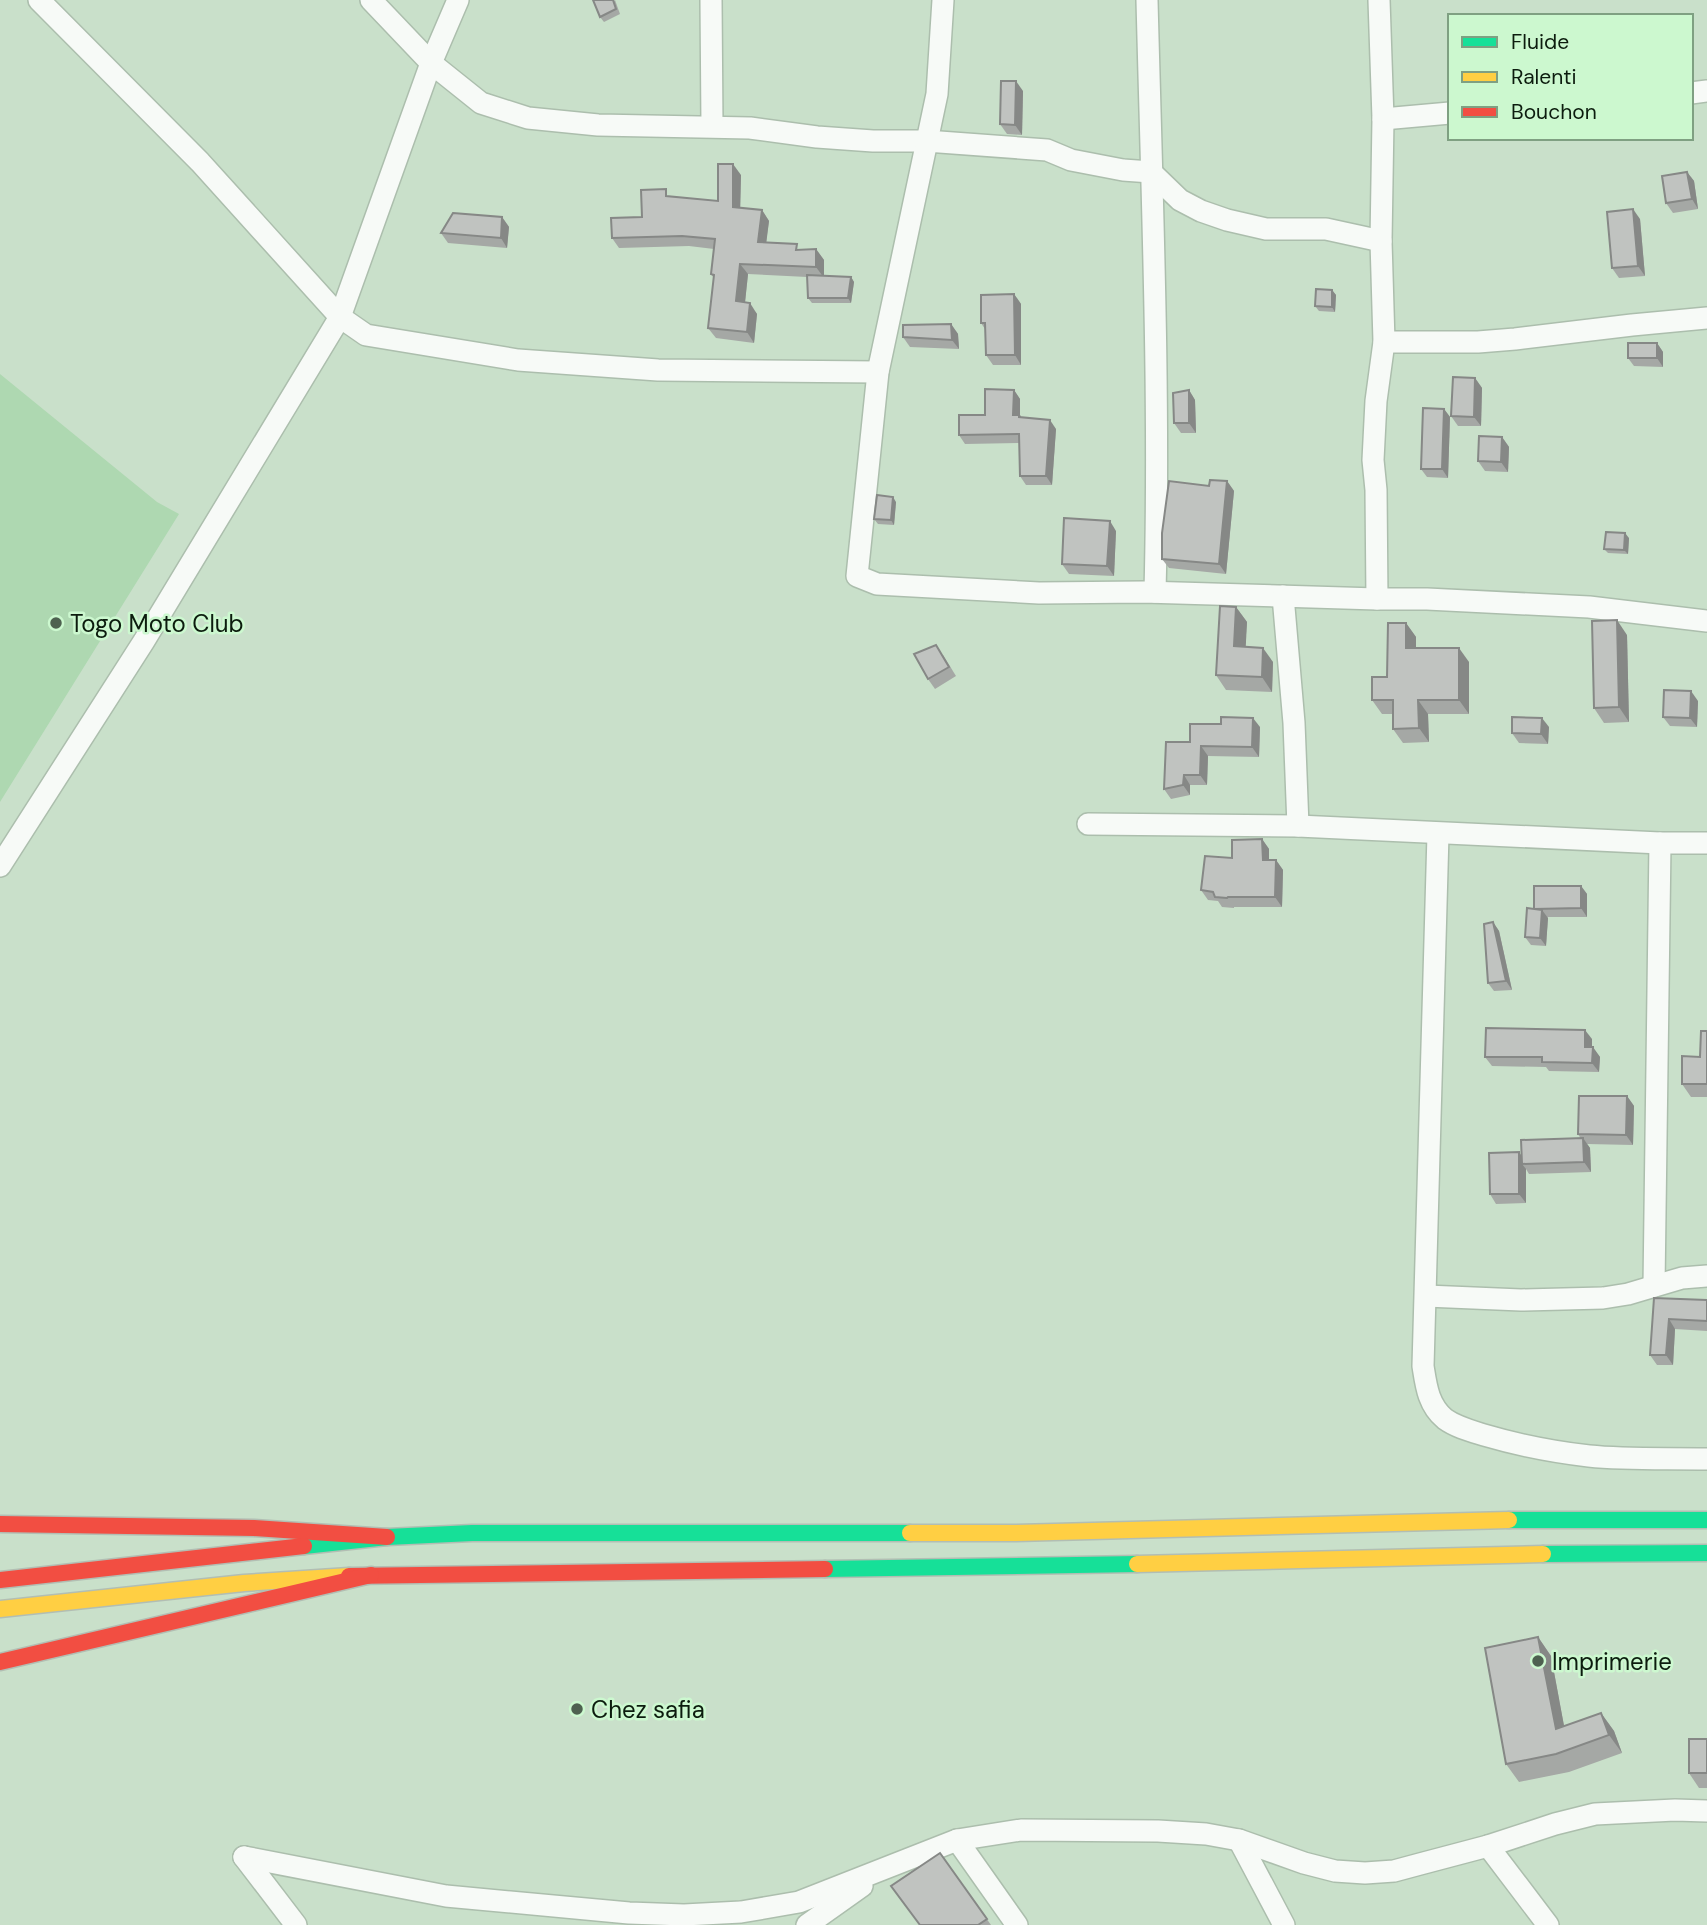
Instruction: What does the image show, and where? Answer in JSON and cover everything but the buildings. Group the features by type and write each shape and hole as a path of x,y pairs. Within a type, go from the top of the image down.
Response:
{"main road":[{"path":"0,1580 387,1537 472,1533 1014,1533 1482,1520 1707,1520"},
{"path":"0,1524 254,1528 387,1537"},
{"path":"0,1609 151,1592 370,1575 1014,1567 1482,1554 1707,1553"},
{"path":"0,1662 370,1575"}],"street":[{"path":"39,0 200,162 340,317 366,335 518,360 658,370 878,372"},
{"path":"372,0 431,63 481,103 528,118 598,125 750,128 817,137 926,141 1047,150 1071,160 1123,170 1152,172 1180,200 1227,220 1266,229 1326,229 1381,241"},
{"path":"0,866 144,641 340,317 431,63 457,0"},
{"path":"711,0 712,126"},
{"path":"943,0 937,94 878,372 857,576 877,584 1039,593 1155,592 1427,599 1589,607 1707,621"},
{"path":"1147,0 1157,355 1155,592"},
{"path":"1377,599 1376,490 1373,460 1376,401 1384,342 1381,241 1383,119 1378,0"},
{"path":"1383,119 1448,113"},
{"path":"1384,342 1478,342 1707,318"},
{"path":"1283,596 1294,723 1298,826"},
{"path":"1088,824 1298,826 1660,844 1707,843"},
{"path":"1438,834 1423,1366 1432,1405 1445,1419 1464,1429 1548,1450 1591,1456 1707,1459"},
{"path":"1654,1286 1660,844"},
{"path":"1426,1296 1495,1300 1604,1298 1682,1278 1707,1276"},
{"path":"296,1925 244,1857 446,1896 629,1913 684,1914 741,1912 799,1902 957,1840 1021,1830 1206,1834 1239,1840 1335,1871 1365,1873 1394,1871 1595,1814 1707,1811"},
{"path":"957,1840 1017,1925"},
{"path":"1239,1840 1284,1925"},
{"path":"1488,1846 1548,1925"},
{"path":"807,1925 893,1865"}],"green space":[{"name":"Togo Moto Club","path":"0,374 157,502 179,514 0,802"}],"traffic: fast":[{"path":"1509,1520 1707,1520"},
{"path":"304,1546 387,1537 472,1533 910,1533"},
{"path":"1543,1554 1707,1553"},
{"path":"825,1569 1137,1564"}],"traffic: slow":[{"path":"910,1533 1014,1533 1509,1520"},
{"path":"1137,1564 1543,1554"},
{"path":"0,1609 244,1583 349,1576"}],"traffic: jam":[{"path":"0,1524 254,1528 387,1537"},
{"path":"0,1580 304,1546"},
{"path":"349,1576 825,1569"},
{"path":"0,1662 371,1575"}],"place":[{"name":"Togo Moto Club","path":"56,623"},
{"name":"Imprimerie","path":"1538,1661"},
{"name":"Chez safia","path":"577,1709"}]}
